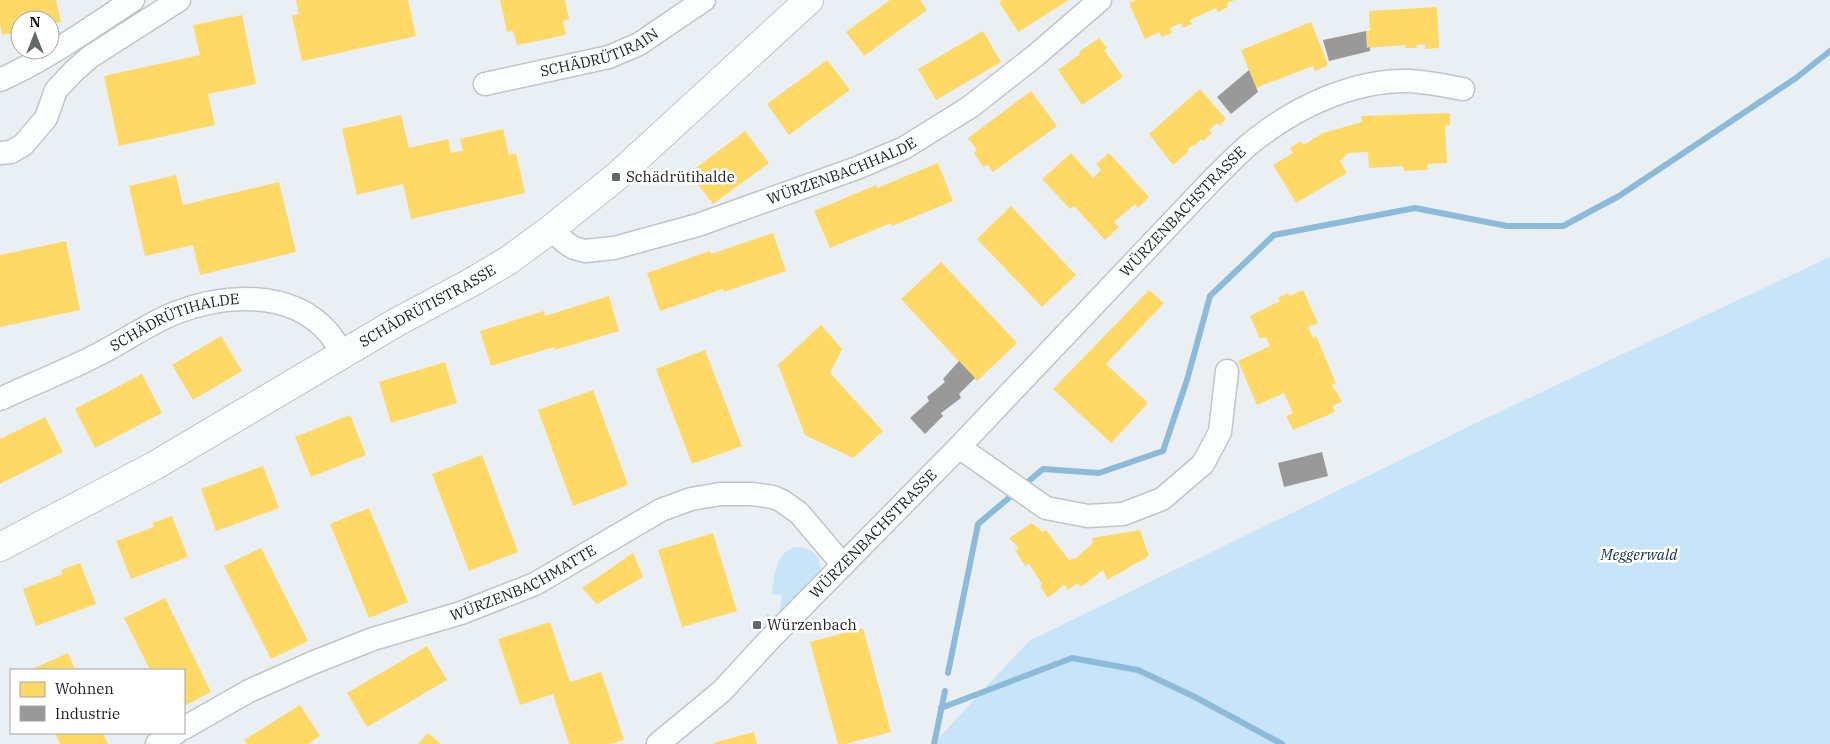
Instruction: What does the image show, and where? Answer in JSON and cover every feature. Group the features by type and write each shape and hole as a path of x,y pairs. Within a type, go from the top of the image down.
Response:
{"main road":[{"name":"SCHÄDRÜTISTRASSE","path":"0,547 154,466 397,322 509,260 551,229 651,147 809,0"}],"street":[{"path":"0,80 18,72 77,37 133,0"},
{"path":"0,153 10,152 23,145 46,118 56,90 90,57 179,0"},
{"name":"SCHÄDRÜTIRAIN","path":"485,84 622,52 639,44 704,0"},
{"name":"WÜRZENBACHHALDE","path":"551,229 574,248 584,251 614,248 698,224 857,168 904,148 970,107 1035,56 1100,0"},
{"name":"WÜRZENBACHSTRASSE","path":"658,744 722,691 959,447 1214,178 1255,139 1294,112 1328,96 1368,85 1410,81 1463,89"},
{"name":"SCHÄDRÜTIHALDE","path":"0,399 97,355 174,313 243,298 270,301 299,310 328,331 342,354"},
{"path":"959,447 1046,508 1088,516 1123,514 1162,499 1203,464 1220,432 1227,371"},
{"name":"WÜRZENBACHMATTE","path":"185,727 250,690 312,663 373,639 461,613 535,584 661,510 691,499 728,494 752,494 773,497 798,513 843,565"},
{"path":"157,744 174,734"}],"green space":[{"name":"Meggerwald","path":"1830,257 1830,744 933,744 1029,641 1497,413"},
{"path":"795,547 807,549 815,554 820,563 820,576 765,629 766,614 774,617 779,615 782,595 772,594 779,560 788,550"}],"building: Wohnen":[{"path":"0,0 56,0 58,10 10,10 10,33 2,35"},
{"path":"296,0 408,0 416,36 302,61 292,16 299,14"},
{"path":"500,0 565,0 569,19 563,21 566,35 517,45 513,31 507,32"},
{"path":"890,0 920,0 927,10 864,56 846,32"},
{"path":"1002,0 1069,0 1018,32 999,2"},
{"path":"1136,0 1235,0 1227,3 1228,7 1218,12 1216,8 1190,20 1192,24 1183,28 1181,23 1170,28 1172,33 1162,37 1159,32 1145,39 1129,3"},
{"path":"1437,7 1439,48 1425,49 1425,44 1416,45 1417,48 1406,48 1405,45 1367,48 1366,31 1370,31 1369,11"},
{"path":"242,15 256,84 208,94 215,125 119,146 104,76 200,55 193,25"},
{"path":"1311,22 1327,66 1315,71 1313,66 1256,88 1241,50"},
{"path":"983,31 1001,62 936,100 918,69"},
{"path":"1099,38 1107,48 1104,50 1123,77 1082,105 1058,70"},
{"path":"827,60 850,90 789,135 767,104"},
{"path":"1200,89 1226,119 1219,126 1217,123 1209,130 1212,133 1203,141 1201,139 1193,145 1173,165 1149,134"},
{"path":"1031,91 1057,126 993,172 988,165 983,167 974,153 977,150 968,138"},
{"path":"1450,113 1450,125 1445,126 1447,163 1427,164 1428,170 1404,171 1403,166 1369,168 1368,152 1348,153 1340,161 1347,173 1296,203 1273,165 1293,153 1290,148 1301,141 1303,145 1323,133 1362,122 1361,116"},
{"path":"401,115 409,148 448,139 451,153 463,151 460,139 503,129 509,155 516,153 525,193 411,219 403,184 357,195 342,129"},
{"path":"745,131 769,163 713,204 689,173"},
{"path":"1071,153 1093,178 1101,170 1096,164 1109,153 1149,197 1138,208 1135,204 1114,222 1119,227 1105,240 1074,206 1070,209 1042,179"},
{"path":"938,163 953,201 892,226 891,223 830,248 814,211 876,185 877,188"},
{"path":"176,175 183,205 279,182 296,252 200,275 193,245 145,256 129,186"},
{"path":"1011,206 1076,275 1042,307 977,239"},
{"path":"773,233 786,271 724,292 723,289 660,311 647,273 710,251 711,254"},
{"path":"66,241 80,310 0,327 0,255"},
{"path":"941,262 1017,343 977,381 901,299"},
{"path":"1149,290 1164,303 1106,364 1148,403 1111,443 1053,389"},
{"path":"1303,290 1318,323 1308,327 1313,338 1316,336 1336,383 1332,385 1342,402 1332,406 1335,412 1293,430 1286,416 1293,413 1284,393 1257,405 1238,361 1270,346 1266,337 1260,339 1250,316 1280,301 1278,298 1288,293 1290,296"},
{"path":"609,296 619,331 555,350 554,347 491,366 480,331 544,311 545,316"},
{"path":"821,325 842,349 830,373 883,431 853,458 805,435 778,365"},
{"path":"221,336 242,371 193,400 172,365"},
{"path":"705,350 742,446 692,464 656,369"},
{"path":"445,362 457,403 391,423 379,382"},
{"path":"142,374 162,413 95,448 75,409"},
{"path":"593,390 628,485 573,506 538,410"},
{"path":"350,415 366,455 311,477 295,437"},
{"path":"45,417 63,452 0,484 0,439"},
{"path":"482,455 518,552 469,571 432,474"},
{"path":"263,466 279,508 216,531 201,489"},
{"path":"369,508 408,602 369,618 330,524"},
{"path":"172,516 188,557 131,579 116,541 154,527 152,523"},
{"path":"1032,523 1043,532 1046,530 1069,560 1076,558 1093,543 1092,538 1140,530 1149,556 1107,580 1103,570 1081,587 1077,583 1068,590 1064,585 1048,598 1040,586 1042,584 1029,564 1025,566 1015,550 1019,548 1009,538"},
{"path":"713,533 737,611 682,627 658,550"},
{"path":"261,548 308,641 271,659 224,566"},
{"path":"633,553 643,577 597,604 582,588"},
{"path":"80,563 96,604 36,626 23,589 63,574 61,570"},
{"path":"165,598 211,692 185,705 185,669 150,669 124,618"},
{"path":"550,622 570,682 601,672 624,740 610,744 569,744 553,694 520,705 498,639"},
{"path":"863,628 891,732 845,744 838,744 810,642"},
{"path":"427,646 447,680 367,727 347,693"},
{"path":"68,653 75,669 32,669"},
{"path":"300,705 320,736 308,744 247,744 244,740"},
{"path":"754,732 757,744 713,744 713,743"},
{"path":"428,733 441,744 418,744"},
{"path":"55,734 103,734 108,744 60,744"}],"building: Industrie":[{"path":"1366,31 1367,48 1370,47 1370,51 1329,61 1323,40"},
{"path":"1249,70 1258,92 1231,114 1217,97"},
{"path":"959,361 975,378 959,394 961,398 941,413 943,416 925,434 910,418 929,401 927,397 945,382 943,379"},
{"path":"1322,452 1328,476 1284,487 1278,463"}],"waterway":[{"path":"948,673 978,524 1043,469 1099,473 1163,451 1187,380 1210,296 1274,235 1415,208 1507,226 1563,226 1619,196 1796,78 1830,51"},
{"path":"941,708 1072,658 1138,670 1195,697 1282,744"},
{"path":"934,744 945,691"}],"place":[{"name":"Schädrütihalde","path":"616,177"},
{"name":"Würzenbach","path":"757,625"}]}
